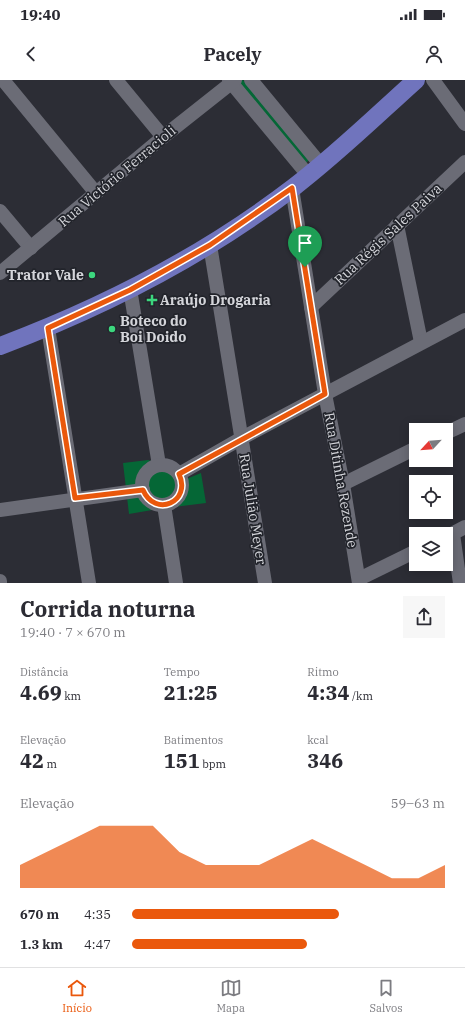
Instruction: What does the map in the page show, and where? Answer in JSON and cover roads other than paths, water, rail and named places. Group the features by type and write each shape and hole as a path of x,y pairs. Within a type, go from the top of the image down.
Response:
{"main road":[{"path":"0,346 48,328 130,290 210,245 292,188 315,170 416,80"}],"street":[{"path":"3,80 96,193"},
{"path":"116,80 163,138"},
{"path":"251,80 315,170"},
{"path":"433,80 465,124"},
{"path":"232,81 315,170"},
{"name":"Rua Victório Ferracioli","path":"0,273 232,81"},
{"name":"Rua Régis Sales Paiva","path":"311,307 465,162"},
{"name":"Rua Ditinha Rezende","path":"292,188 325,394 343,484 359,581"},
{"path":"0,211 31,248"},
{"path":"397,225 422,342"},
{"name":"Rua Julião Meyer","path":"210,245 265,583"},
{"path":"130,290 160,465"},
{"path":"179,474 242,438 465,320"},
{"path":"48,328 89,583"},
{"path":"453,430 465,424"},
{"path":"343,484 409,451"},
{"path":"160,465 174,468 179,474 182,479 181,491 175,501 164,505 158,505 148,500 143,490 142,483 148,471 160,465"},
{"path":"0,510 75,498 143,490"},
{"path":"164,505 176,583"},
{"path":"454,532 460,583"},
{"path":"359,581 409,555"}],"place":[{"name":"Trator Vale","path":"92,275"},
{"name":"Araújo Drogaria","path":"152,300"},
{"name":"Boteco do Boi Doido","path":"112,329"}]}
